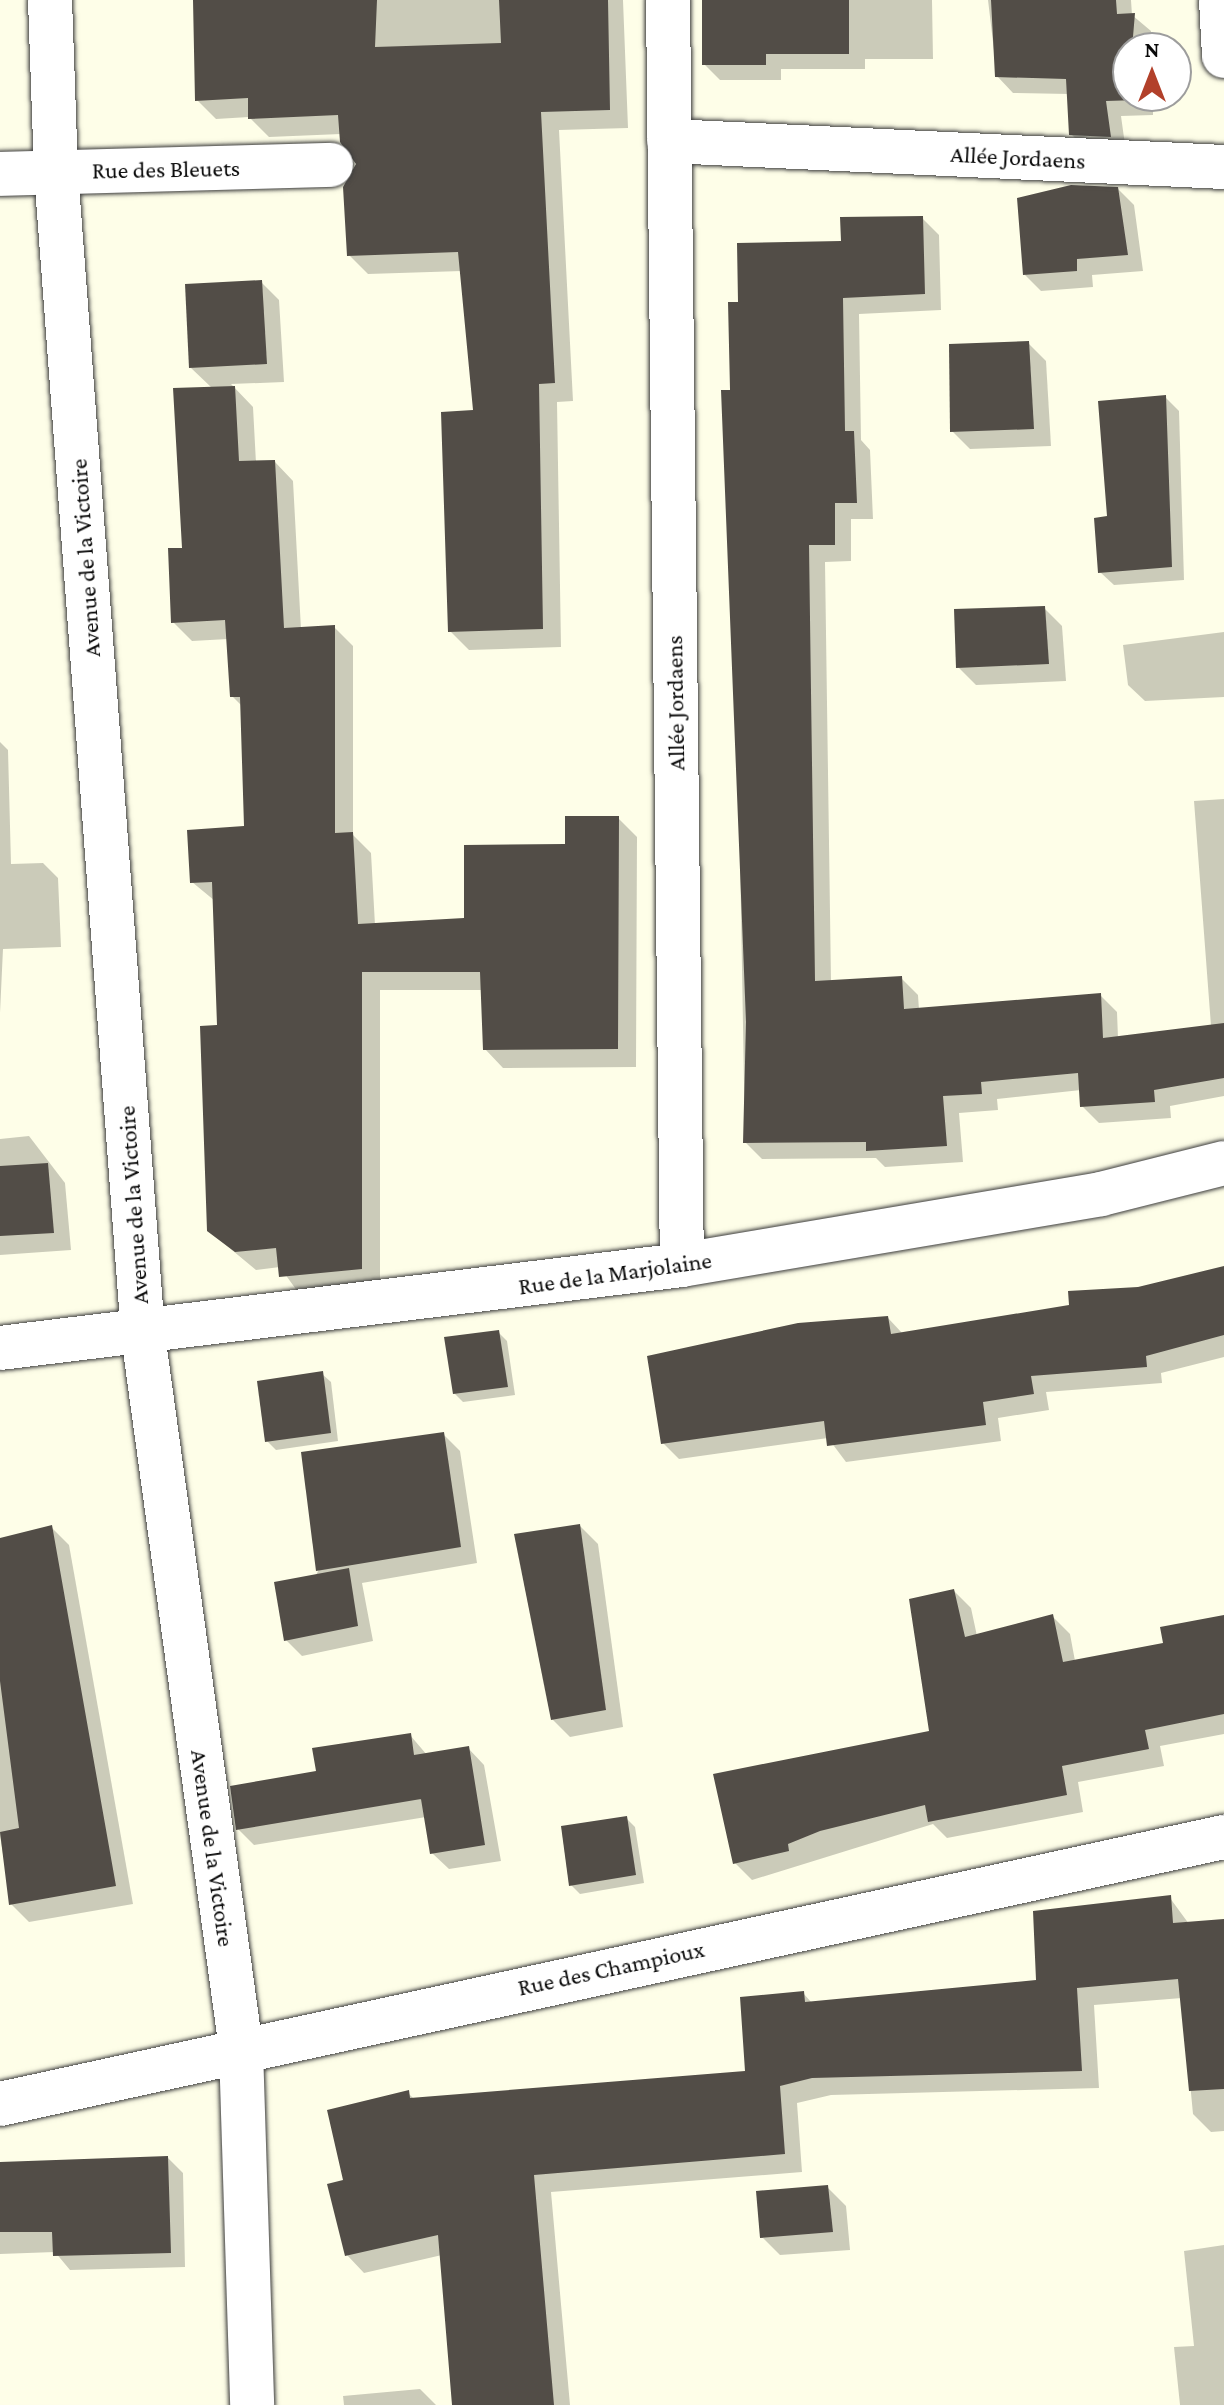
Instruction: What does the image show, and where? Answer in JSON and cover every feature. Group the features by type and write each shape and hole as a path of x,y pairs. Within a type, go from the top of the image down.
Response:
{"street":[{"name":"Avenue de la Victoire","path":"50,0 56,172 143,1335 241,2049 252,2405"},
{"name":"Allée Jordaens","path":"668,0 682,1265"},
{"path":"1221,0 1224,56"},
{"name":"Allée Jordaens","path":"669,141 1224,167"},
{"name":"Rue des Bleuets","path":"0,174 331,165"},
{"name":"Rue de la Marjolaine","path":"0,1348 143,1335 682,1265 1101,1194 1224,1163"},
{"name":"Rue des Champioux","path":"0,2104 1224,1837"}],"building":[{"path":"193,0 377,0 375,47 501,43 499,0 608,0 610,110 541,112 555,383 539,384 543,629 448,632 441,412 473,410 458,252 347,256 343,187 356,164 340,142 338,115 248,119 248,98 195,101"},
{"path":"702,0 849,0 849,54 766,54 766,65 702,65"},
{"path":"991,0 1116,0 1117,14 1135,13 1133,32 1112,32 1112,101 1106,101 1111,137 1069,135 1066,79 995,77"},
{"path":"1071,185 1118,187 1128,255 1077,259 1077,271 1023,275 1017,198"},
{"path":"923,216 925,294 843,298 845,431 854,431 857,503 835,503 835,545 809,545 815,981 902,976 904,1009 1101,993 1103,1038 1224,1023 1224,1078 1154,1090 1155,1102 1080,1107 1078,1073 981,1082 982,1094 943,1096 947,1146 866,1151 866,1142 743,1143 746,1022 721,390 730,390 728,302 738,302 737,243 841,241 840,217"},
{"path":"262,280 267,364 189,368 185,284"},
{"path":"1029,341 1034,429 950,432 949,344"},
{"path":"235,386 239,461 275,460 284,628 335,625 335,833 353,832 358,924 464,918 464,845 565,844 565,816 619,816 618,1049 483,1050 480,972 362,972 362,1269 279,1277 276,1248 235,1252 207,1231 200,1026 217,1025 212,882 190,883 187,830 244,826 240,697 230,697 225,620 171,623 168,548 182,548 173,388"},
{"path":"1166,395 1172,567 1098,573 1094,518 1107,516 1098,401"},
{"path":"1045,606 1049,664 956,668 954,609"},
{"path":"48,1163 54,1233 0,1236 0,1166"},
{"path":"1224,1266 1224,1335 1146,1356 1147,1367 1031,1376 1034,1394 983,1402 986,1425 827,1446 824,1421 661,1444 647,1356 798,1323 888,1316 891,1334 1069,1305 1068,1291 1138,1287"},
{"path":"499,1330 508,1387 453,1394 444,1337"},
{"path":"323,1371 331,1433 265,1442 257,1381"},
{"path":"444,1432 461,1547 316,1571 301,1452"},
{"path":"580,1524 606,1710 551,1720 514,1534"},
{"path":"52,1525 116,1886 9,1905 0,1832 19,1828 0,1681 0,1538"},
{"path":"349,1568 358,1626 284,1641 274,1582"},
{"path":"954,1589 965,1637 1053,1614 1063,1662 1163,1643 1160,1627 1224,1615 1224,1714 1145,1730 1149,1749 1062,1766 1067,1795 928,1822 925,1805 820,1831 788,1844 789,1851 733,1864 713,1774 929,1731 909,1599"},
{"path":"411,1733 414,1755 469,1746 485,1845 430,1854 421,1799 236,1830 230,1786 316,1771 312,1748"},
{"path":"627,1816 636,1875 569,1886 561,1826"},
{"path":"1171,1895 1173,1923 1224,1919 1224,2089 1189,2091 1178,1979 1077,1988 1082,2071 812,2078 780,2086 785,2154 534,2175 554,2405 452,2405 438,2235 345,2256 327,2184 343,2180 327,2110 409,2090 410,2098 745,2071 740,1997 804,1991 805,2002 1036,1980 1033,1911"},
{"path":"168,2156 171,2253 53,2256 52,2232 0,2232 0,2162"},
{"path":"828,2185 833,2232 760,2238 756,2191"}]}
